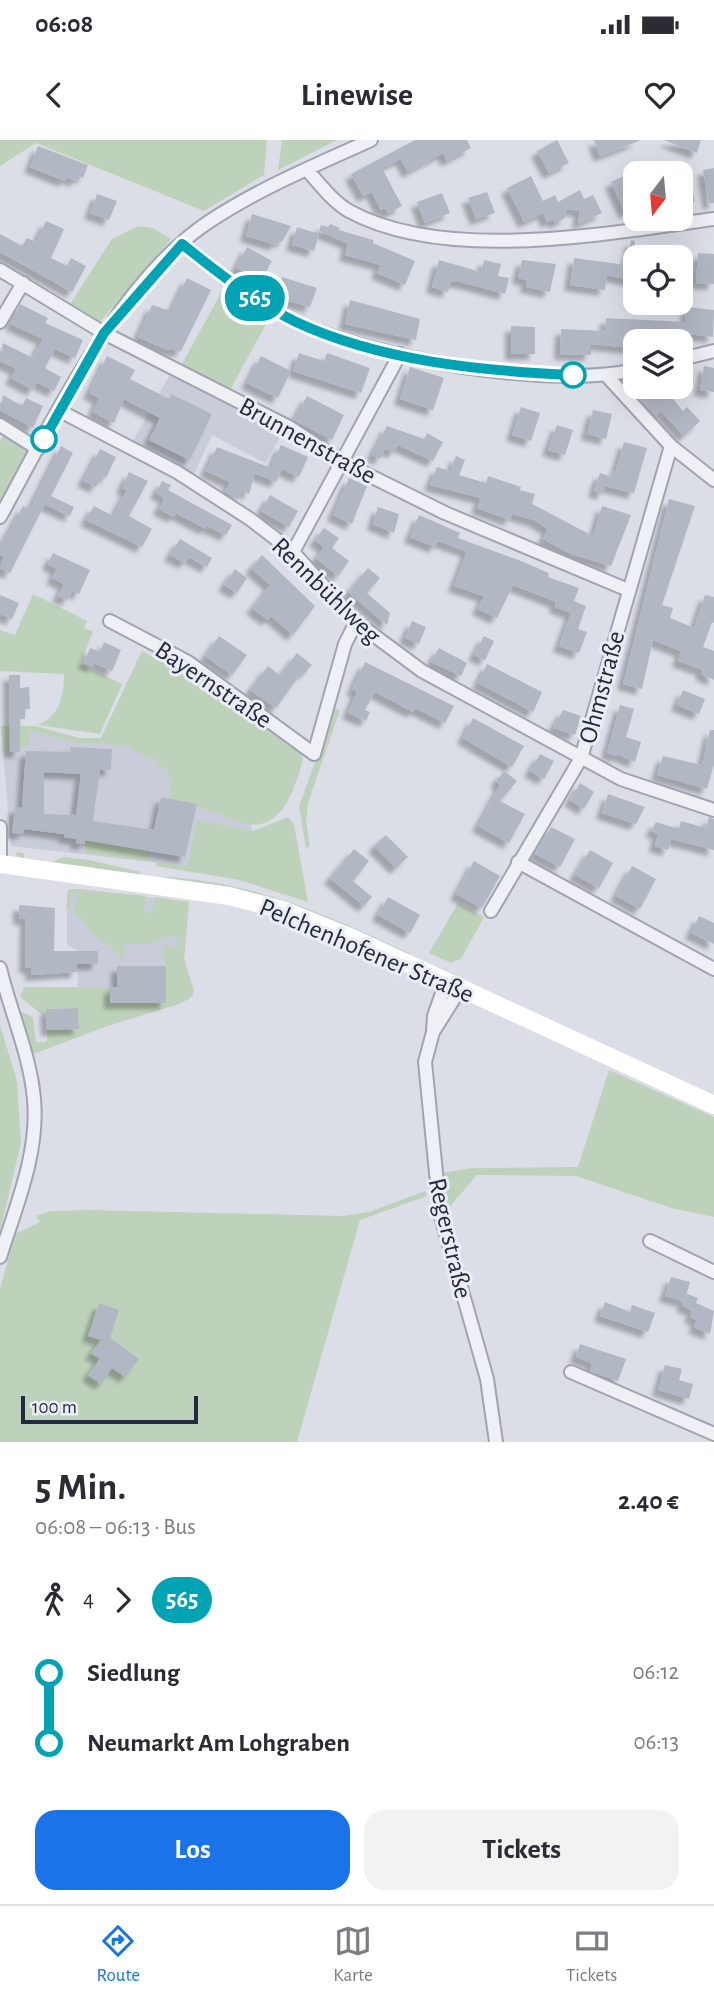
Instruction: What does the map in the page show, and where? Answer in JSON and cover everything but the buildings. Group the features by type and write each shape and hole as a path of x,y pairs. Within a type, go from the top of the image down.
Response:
{"main road":[{"name":"Pelchenhofener Straße","path":"0,864 253,901 350,937 714,1105"}],"street":[{"path":"0,517 104,333 182,244 208,222 371,140"},
{"path":"307,170 349,210 402,230 444,236 494,240 554,238 714,219"},
{"path":"182,244 220,274 296,322 400,354 510,372 606,375 623,372"},
{"name":"Brunnenstraße","path":"0,270 104,333 289,427 342,462 445,513 628,590"},
{"path":"0,322 23,283"},
{"path":"693,356 714,351"},
{"path":"293,552 400,354"},
{"path":"606,375 671,446 714,480"},
{"name":"Rennbühlweg","path":"60,411 177,472 250,519 293,552 356,622 422,671 581,758 642,788 714,810"},
{"path":"0,425 38,449"},
{"name":"Ohmstraße","path":"491,911 581,758 671,446"},
{"name":"Bayernstraße","path":"110,621 188,662 314,754 345,644 356,622"},
{"path":"0,827 0,858"},
{"path":"518,862 714,970"},
{"path":"0,968 29,1073 35,1121 30,1159 0,1257"},
{"name":"Regerstraße","path":"453,985 433,1031 425,1062 436,1186 446,1238 486,1379 496,1442"},
{"path":"650,1241 714,1272"},
{"path":"571,1372 714,1434"}],"shaded area":[{"path":"171,372 284,430 265,463 212,435 194,474 132,443"},
{"path":"142,651 223,813 251,825 253,831 187,866 11,846 1,726 35,726 79,738 101,738"},
{"path":"81,889 189,902 184,959 194,991 193,996 179,1004 110,1025 78,990 77,951 67,944 67,893"}],"green space":[{"path":"0,140 267,140 264,175 204,211 36,143 0,166"},
{"path":"282,140 337,140 278,170"},
{"path":"138,226 153,228 171,239 100,322 69,306 112,239"},
{"path":"224,287 270,317 230,390 182,364"},
{"path":"4,435 28,453 0,508 0,441"},
{"path":"33,594 87,621 84,628 93,632 80,664 122,684 100,734 37,725 56,711 63,690 64,674 0,671 0,630 15,635"},
{"path":"142,651 161,662 166,655 299,749 303,759 296,783 285,806 277,815 268,822 256,825 243,823 196,807 196,804 168,798 171,784 167,771 156,763 158,760 155,757 152,761 127,745 115,748 110,744 77,743 29,730 28,747 20,747 10,733 10,752 3,753 1,726 35,726 79,738 101,738"},
{"path":"335,708 340,710 308,803 306,822 310,845 306,849 299,806"},
{"path":"288,817 294,824 308,902 239,880 156,866 156,862 187,866 197,820 253,831"},
{"path":"85,840 150,850 148,861 86,853"},
{"path":"24,853 24,858 52,862 64,857 141,872 139,875 22,859 15,854"},
{"path":"159,878 230,886 291,903 411,954 409,958"},
{"path":"68,890 146,896 144,911 151,913 155,897 189,902 184,959 194,991 189,999 179,1004 110,1025 31,1055 16,1009 33,1017 36,1042 47,1042 47,1030 78,1008 47,1009 47,1016 44,1016 20,997 24,987 110,987 110,1003 166,1003 166,966 161,945 177,948 177,936 166,936 153,944 124,944 125,958 121,958 73,913 78,893 71,893 69,909 66,909"},
{"path":"458,903 484,917 461,959 451,963 429,953"},
{"path":"0,1025 17,1081 21,1143 0,1231"},
{"path":"609,1070 714,1117 714,1217 671,1208 576,1176 477,1175 447,1210 442,1173 472,1168 578,1167"},
{"path":"425,1191 427,1196 360,1220 297,1442 0,1442 0,1289 15,1234 40,1222 36,1216 50,1211 90,1210 344,1216 369,1212"}],"bus line":[{"name":"565","path":"44,439 104,333 182,244 260,301 296,322 324,332 366,346 454,364 510,372 573,375"}]}
